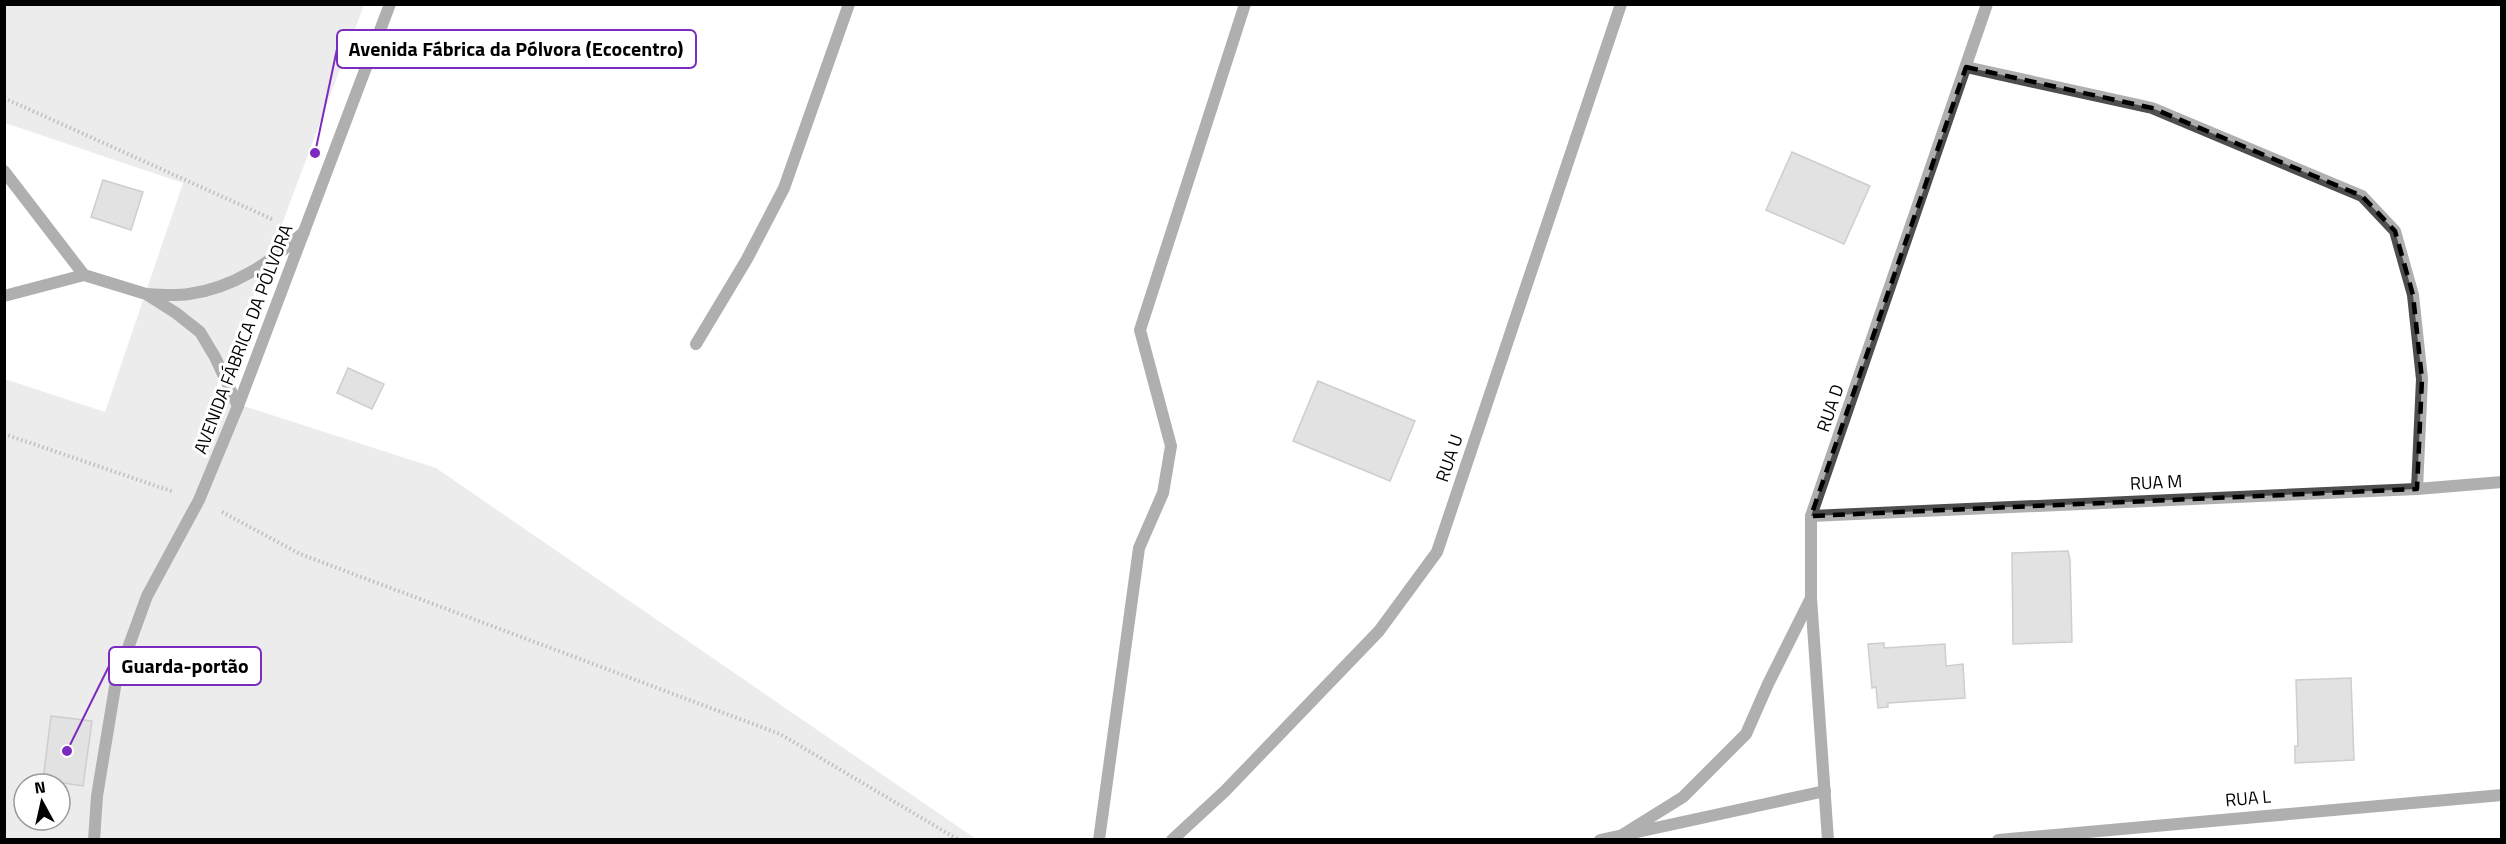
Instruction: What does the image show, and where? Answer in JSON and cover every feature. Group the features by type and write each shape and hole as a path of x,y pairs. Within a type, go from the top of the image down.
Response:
{"street":[{"name":"AVENIDA FÁBRICA DA PÓLVORA","path":"94,840 97,796 116,681 147,596 199,500 238,406 390,4"},
{"path":"696,344 747,259 784,188 849,4"},
{"path":"1099,840 1139,548 1163,493 1171,446 1140,330 1245,4"},
{"name":"RUA U","path":"1172,840 1224,791 1379,631 1437,552 1621,4"},
{"name":"RUA D","path":"1828,840 1811,598 1811,516 1987,4"},
{"path":"1966,67 2152,108 2362,196 2395,231 2413,295 2422,379 2417,489"},
{"path":"4,171 84,275"},
{"path":"146,294 186,295 212,290 240,279 279,254 304,232"},
{"path":"4,296 84,275 146,294 177,313 200,332 215,357 238,406"},
{"name":"RUA M","path":"1811,516 2417,489 2502,482"},
{"path":"1622,835 1683,797 1746,734 1811,598"},
{"path":"1600,840 1825,791"},
{"name":"RUA L","path":"1998,840 2502,795"}],"path":[{"path":"4,98 304,232"},
{"path":"4,434 199,500 300,554 780,734 958,840"}],"highlighted area":[{"path":"1966,67 2152,108 2362,196 2395,231 2413,295 2422,379 2417,489 1811,516"}],"shaded area":[{"path":"5,5 364,5 282,224 213,396 436,468 976,839 5,839 5,379 105,412 183,183 5,123"}],"building":[{"path":"1792,152 1870,186 1844,244 1766,210"},
{"path":"103,180 143,192 131,230 91,217"},
{"path":"348,368 384,384 372,409 337,393"},
{"path":"1318,381 1415,421 1390,481 1293,441"},
{"path":"2068,551 2072,642 2013,644 2012,553"},
{"path":"1884,643 1884,648 1945,644 1946,666 1963,664 1965,698 1888,703 1888,707 1878,708 1876,687 1872,688 1868,644"},
{"path":"2351,678 2354,760 2295,763 2295,746 2298,746 2296,680"},
{"path":"51,716 92,721 83,786 72,784 72,772 44,772"}],"place":[{"name":"Avenida Fábrica da Pólvora (Ecocentro)","path":"315,153"},
{"name":"Guarda-portão","path":"67,751"}]}
